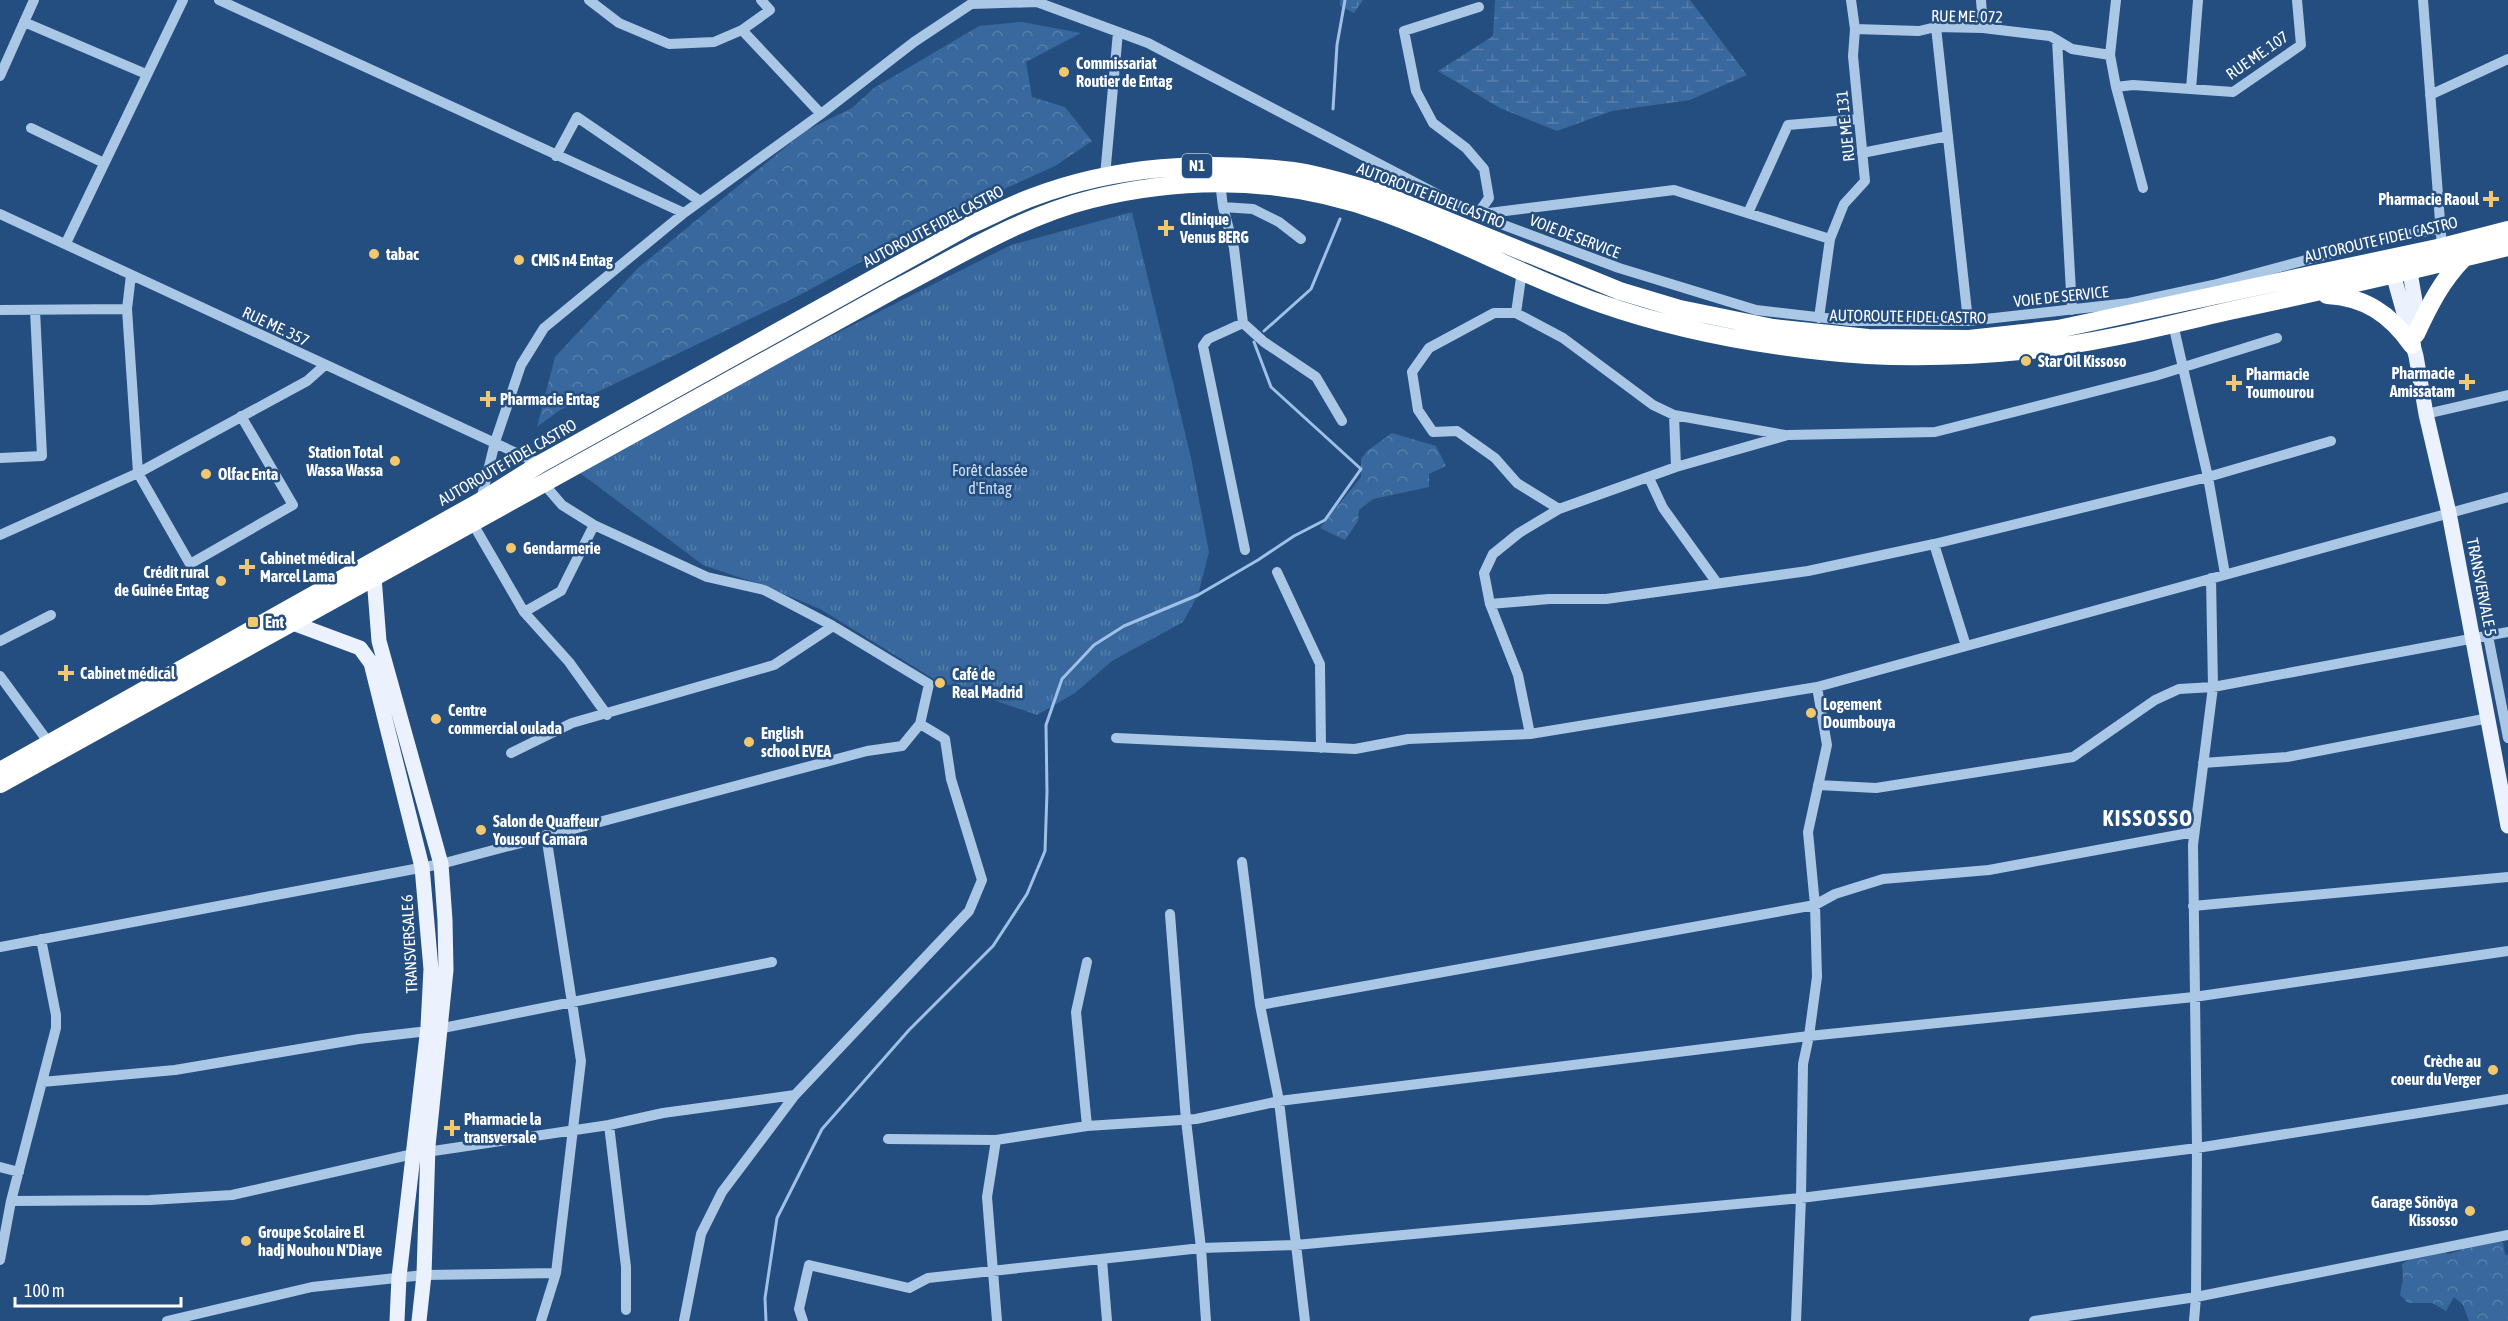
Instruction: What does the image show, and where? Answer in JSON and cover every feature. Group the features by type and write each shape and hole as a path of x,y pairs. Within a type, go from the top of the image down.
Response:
{"highway":[{"name":"AUTOROUTE FIDEL CASTRO","path":"0,784 290,622 540,464 970,225 1033,197 1106,176 1166,166 1238,166 1294,171 1377,192 1473,222 1620,291 1680,309 1773,328 1878,338 1969,339 2058,329 2398,256 2441,238 2508,230"},
{"name":"AUTOROUTE FIDEL CASTRO","path":"0,771 370,571 472,524 893,290 1032,220 1088,199 1156,186 1220,182 1259,184 1318,193 1380,211 1597,302 1677,326 1822,351 1966,355 2034,350 2173,324 2411,272 2508,247"},
{"path":"2310,294 2345,296 2366,302 2391,319 2415,345 2434,298 2450,272 2464,258"}],"main road":[{"name":"TRANSVERVALE 5","path":"2398,256 2411,272 2415,302 2415,345"},
{"name":"TRANSVERVALE 5","path":"2398,256 2393,276 2415,345 2426,414 2481,637 2489,718 2508,826"},
{"name":"TRANSVERSALE 6","path":"370,571 379,641 441,864 446,970 435,1030 421,1153 399,1277 397,1321"},
{"name":"TRANSVERSALE 6","path":"290,622 360,648 371,663 422,867 435,1030"},
{"name":"TRANSVERSALE 6","path":"419,1321 424,1275 421,1153"}],"street":[{"path":"0,76 34,0"},
{"path":"66,243 183,0"},
{"path":"219,0 684,213"},
{"path":"589,0 619,23 669,44 714,42 742,30 770,10 761,0"},
{"name":"RUE ME. 131","path":"1819,318 1830,239 1844,204 1865,181 1853,56 1855,29 1851,0"},
{"path":"1981,0 1983,28"},
{"path":"2116,0 2110,55 2116,87 2144,188"},
{"path":"2191,89 2198,0"},
{"name":"RUE ME. 107","path":"2116,87 2133,85 2233,92 2301,45 2297,0"},
{"path":"2423,0 2441,238"},
{"path":"481,501 495,442 521,365 544,328 684,213 971,2"},
{"name":"VOIE DE SERVICE","path":"971,2 1037,2 1148,43 1473,222 1756,310 1851,321 1968,321 2139,301 2213,285 2388,238 2441,238"},
{"path":"1473,222 1489,198 1484,170 1466,148 1433,123 1416,91 1404,31 1479,7"},
{"path":"24,22 146,74"},
{"path":"1936,27 1968,321"},
{"name":"RUE ME. 072","path":"1855,29 1919,31 1936,27 1983,28 2050,36 2072,49 2110,55"},
{"path":"742,30 821,114"},
{"path":"1106,176 1118,32"},
{"path":"2057,40 2072,310"},
{"path":"2430,95 2508,59"},
{"path":"556,156 577,117 700,201"},
{"path":"1748,213 1788,125 1859,119"},
{"path":"31,128 104,163"},
{"path":"1862,153 1948,136"},
{"path":"1220,182 1223,207 1234,248 1243,323 1264,342 1316,377 1342,420"},
{"path":"1473,222 1674,190 1830,239"},
{"path":"1223,207 1253,209 1279,222 1301,239"},
{"name":"RUE ME. 357","path":"0,214 540,464"},
{"path":"1516,314 1522,271"},
{"path":"131,275 127,309 138,473 190,564 293,505 241,416"},
{"path":"0,310 127,309"},
{"path":"0,458 42,456 35,310"},
{"path":"1559,509 1517,483 1495,458 1457,431 1433,432 1418,410 1412,372 1429,348 1494,313 1516,314 1563,338 1653,405 1674,415 1788,435 1935,432 2184,367 2277,338"},
{"path":"1243,323 1208,339 1203,346 1245,550"},
{"path":"2173,324 2208,477 2225,574"},
{"path":"0,535 138,473 307,381 325,365"},
{"path":"2426,414 2508,395"},
{"path":"1674,415 1676,467"},
{"path":"1530,734 1518,675 1491,604 1484,573 1493,554 1519,533 1559,509 1676,467 1788,435"},
{"path":"1491,604 1549,599 1606,598 1808,571 1934,544 2208,477 2331,441"},
{"path":"1649,478 1663,508 1717,583"},
{"path":"0,947 441,864 867,751 902,746 920,724 928,684 833,626 764,590 707,577 594,525 562,505 544,484"},
{"path":"1116,738 1355,749 1408,739 1530,734 1817,687 2508,497"},
{"path":"472,524 524,612 569,662 607,715"},
{"path":"524,612 561,591 594,525"},
{"path":"1934,544 1966,646"},
{"path":"1277,572 1320,664 1322,748"},
{"path":"2194,1321 2197,1148 2194,832 2213,687 2211,578"},
{"path":"0,641 51,615"},
{"path":"511,753 572,723 607,715 774,665 833,626"},
{"path":"1818,785 1876,788 2073,757 2155,699 2179,689 2213,687 2508,632"},
{"path":"2481,637 2508,738"},
{"path":"0,675 49,743"},
{"path":"1796,1321 1803,1064 1817,977 1815,905 1808,832 1827,745 1817,687"},
{"path":"2203,763 2287,757 2489,718"},
{"path":"684,1321 701,1234 722,1192 795,1095 969,910 982,880 951,778 945,739 920,724"},
{"path":"1260,1005 1815,905 1835,894 1883,879 1989,870 2194,832"},
{"path":"541,1321 556,1273 571,1130 581,1061 546,835"},
{"path":"1242,862 1260,1005 1279,1101 1305,1321"},
{"path":"2193,906 2508,877"},
{"path":"1170,914 1186,1120 1201,1248 1206,1321"},
{"path":"0,1260 11,1201 56,1028 56,1015 40,939"},
{"path":"888,1139 996,1140 1087,1126 1186,1120 1279,1101 1809,1036 2194,997 2508,951"},
{"path":"42,1082 175,1070 359,1039 435,1030 772,962"},
{"path":"1087,1126 1076,1012 1088,962"},
{"path":"11,1201 150,1200 232,1195 421,1153 609,1125 663,1113 795,1095"},
{"path":"802,1321 799,1309 809,1265 909,1288 928,1278 1201,1248 1296,1245 1801,1198 2197,1148 2508,1099"},
{"path":"609,1125 626,1267 626,1310"},
{"path":"996,1140 987,1197 997,1321"},
{"path":"0,1167 19,1172"},
{"path":"2034,1321 2196,1297 2508,1235"},
{"path":"1102,1260 1107,1321"},
{"path":"167,1321 312,1287 424,1275 556,1273"}],"green space":[{"path":"1340,0 1363,0 1354,13 1340,6"},
{"path":"1495,0 1690,0 1747,75 1690,100 1612,111 1557,131 1500,108 1438,71 1493,36"},
{"path":"1022,22 1081,33 1026,62 1032,97 1065,107 1092,141 1055,166 947,215 798,296 560,410 537,427 555,357 638,268 805,131 852,108 874,88 979,26"},
{"name":"Forêt classée d'Entag","path":"1132,212 1191,458 1209,552 1198,595 1183,622 1112,661 1075,693 1037,715 937,681 820,609 767,587 703,565 572,467 1011,245"},
{"path":"1392,433 1436,446 1446,466 1429,474 1429,487 1373,499 1359,510 1358,521 1345,540 1320,528 1361,477 1361,459 1367,451"},
{"path":"2483,1235 2503,1242 2505,1254 2508,1255 2508,1321 2469,1321 2463,1305 2454,1297 2446,1311 2432,1303 2408,1303 2400,1295 2403,1278 2402,1264 2431,1246 2449,1254 2461,1250 2469,1239"}],"waterway":[{"path":"1333,109 1337,45 1345,0"},
{"path":"1264,331 1311,289 1340,219"},
{"path":"766,1321 765,1298 777,1218 822,1129 909,1030 993,946 1027,894 1045,851 1046,725 1062,679 1094,645 1124,626 1198,595 1294,536 1325,520 1361,469 1271,387 1254,342"}],"place":[{"name":"Commissariat Routier de Entag","path":"1064,72"},
{"name":"Pharmacie Raoul","path":"2491,199"},
{"name":"Clinique Venus BERG","path":"1166,228"},
{"name":"tabac","path":"374,254"},
{"name":"CMIS n4 Entag","path":"519,260"},
{"name":"Star Oil Kissoso","path":"2026,361"},
{"name":"Pharmacie Amissatam","path":"2467,382"},
{"name":"Pharmacie Toumourou","path":"2234,383"},
{"name":"Pharmacie Entag","path":"488,399"},
{"name":"Station Total Wassa Wassa","path":"395,461"},
{"name":"Olfac Enta","path":"206,474"},
{"name":"Gendarmerie","path":"511,548"},
{"name":"Cabinet médical Marcel Lama","path":"247,567"},
{"name":"Crédit rural de Guinée Entag","path":"221,581"},
{"name":"Ent","path":"253,622"},
{"name":"Cabinet médical","path":"66,673"},
{"name":"Café de Real Madrid","path":"940,683"},
{"name":"Logement Doumbouya","path":"1811,713"},
{"name":"Centre commercial oulada","path":"436,719"},
{"name":"English school EVEA","path":"749,742"},
{"name":"Salon de Quaffeur Yousouf Camara","path":"481,830"},
{"name":"Crèche au coeur du Verger","path":"2493,1070"},
{"name":"Pharmacie la transversale","path":"452,1128"},
{"name":"Garage Sönöya Kissosso","path":"2470,1211"},
{"name":"Groupe Scolaire El hadj Nouhou N'Diaye","path":"246,1241"}],"district":[{"name":"KISSOSSO","path":"2148,818"}]}
